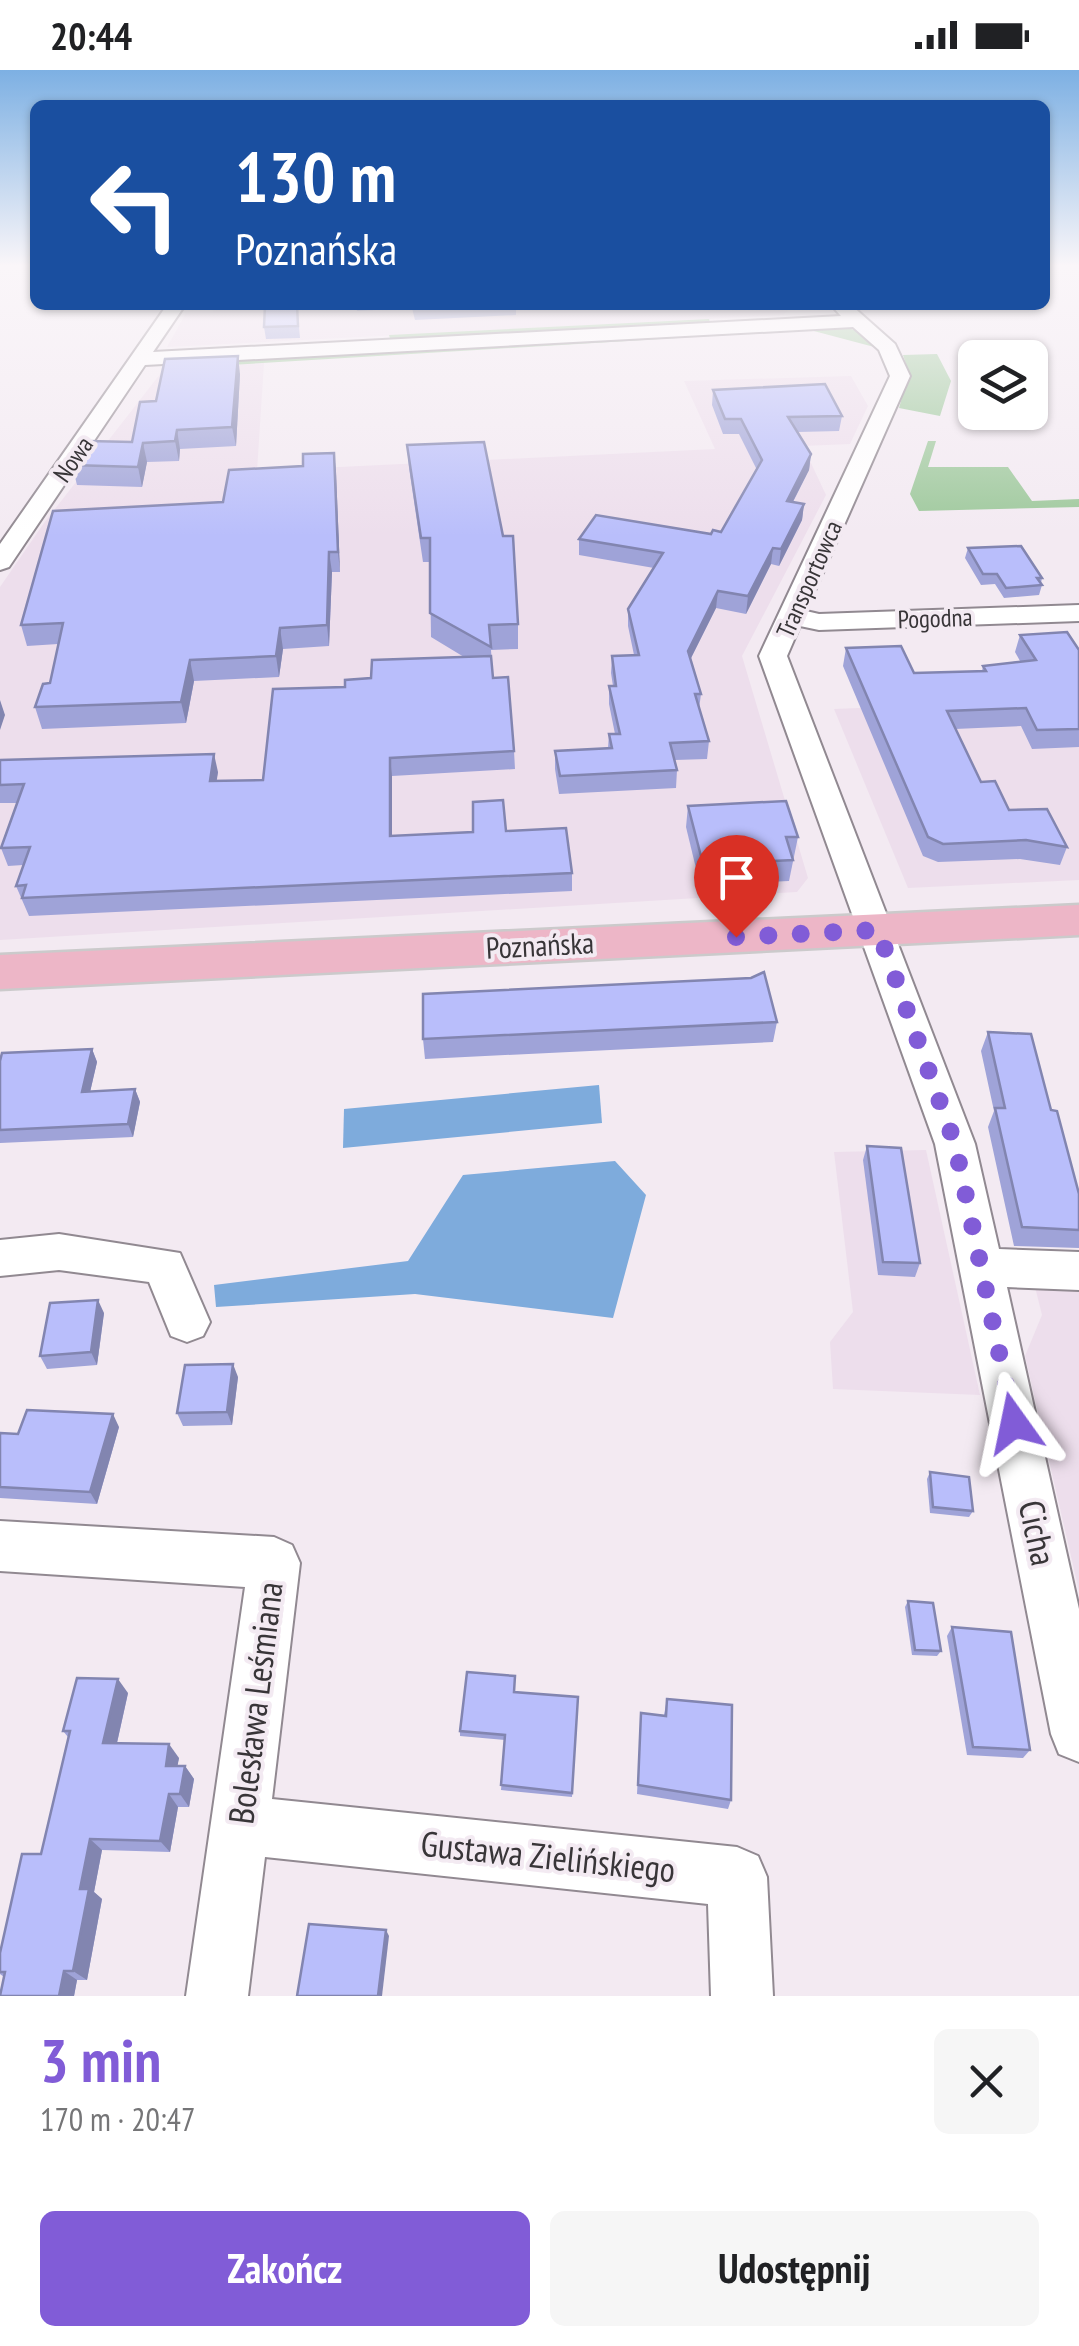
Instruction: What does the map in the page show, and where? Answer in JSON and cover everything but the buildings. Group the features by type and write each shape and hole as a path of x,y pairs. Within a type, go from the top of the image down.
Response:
{"main road":[{"name":"Poznańska","path":"0,972 1079,920"}],"street":[{"name":"Nowa","path":"0,562 144,356"},
{"path":"142,359 190,356"},
{"name":"Transportowca","path":"878,930 773,656 900,376 891,356"},
{"name":"Pogodna","path":"792,616 819,622 1079,614"},
{"name":"Cicha","path":"878,930 955,1144 1079,1734"},
{"path":"0,1258 60,1252 164,1266 187,1322"},
{"path":"981,1268 1079,1271"},
{"name":"Bolesława Leśmiana","path":"0,1546 274,1562 217,1996"},
{"name":"Gustawa Zielińskiego","path":"240,1825 737,1877 742,1996"}],"shaded area":[{"path":"264,363 257,471 715,449 684,381 851,376 868,406 850,444 803,446 826,495 742,656 808,878 797,892 0,940 0,587 44,523 164,369"},
{"path":"1079,699 1079,880 908,888 834,709"},
{"path":"926,1150 980,1395 833,1389 830,1342 853,1312 834,1152"},
{"path":"1034,1283 1079,1285 1079,1591 1025,1356 1042,1315"}],"green space":[{"path":"310,356 382,356 181,368 184,363"},
{"path":"903,356 938,356 951,381 940,416 899,408 909,373"},
{"path":"928,441 936,441 928,467 1008,467 1032,501 1079,499 1079,507 919,511 910,494"}],"water":[{"path":"599,1085 602,1123 343,1148 344,1109"},
{"path":"615,1161 646,1195 613,1318 415,1294 216,1307 214,1285 408,1261 463,1175"}],"route":[{"path":"736,937 878,930 955,1144 1014,1423"}]}
